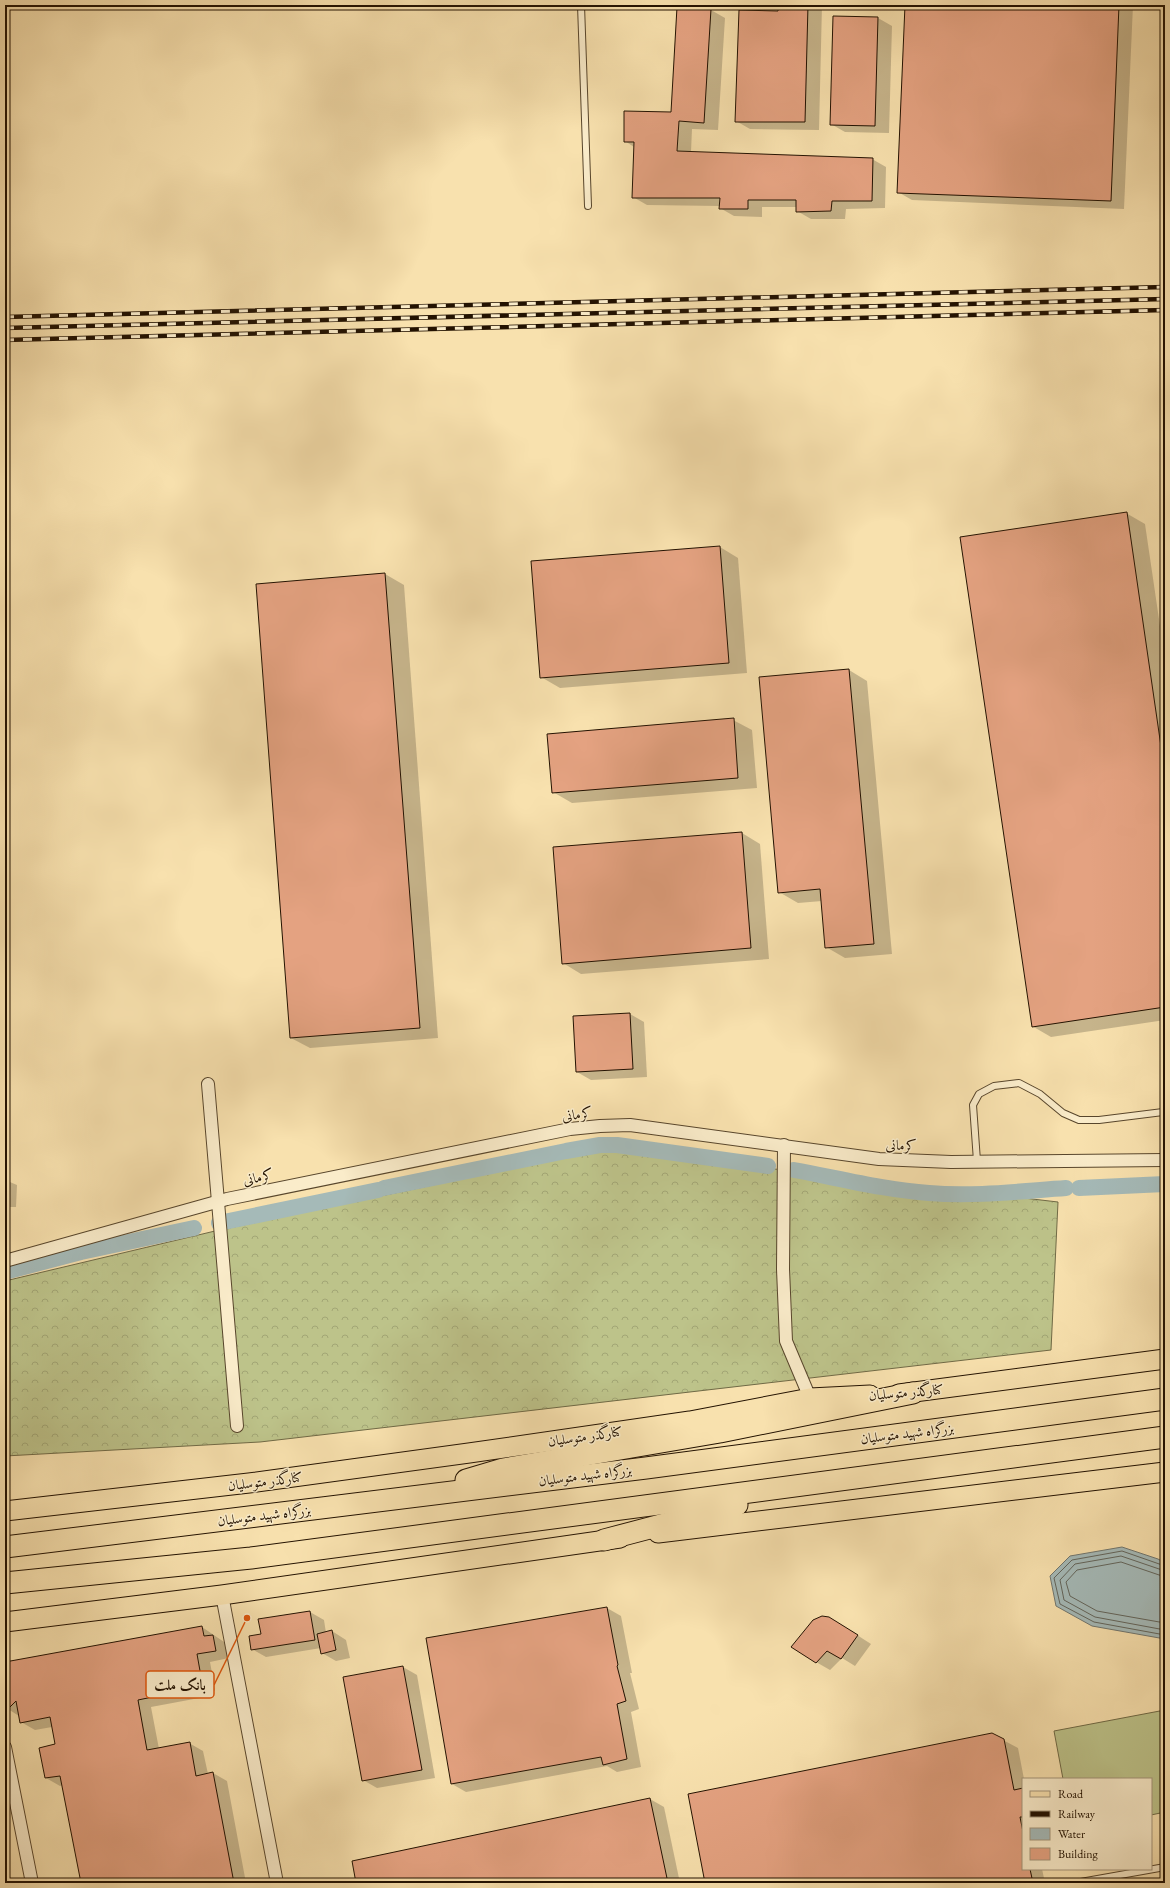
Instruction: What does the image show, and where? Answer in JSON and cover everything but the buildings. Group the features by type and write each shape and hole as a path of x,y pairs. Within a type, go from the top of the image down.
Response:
{"highway":[{"path":"410,1496 503,1469 720,1432 913,1393"},
{"name":"بزرگراه شهید متوسلیان","path":"5,1547 654,1467 1165,1400"},
{"path":"5,1582 251,1558 1165,1437"},
{"path":"604,1540 824,1482"}],"main road":[{"name":"کنارگذر متوسلیان","path":"5,1511 249,1483 469,1453 690,1421 810,1398 913,1393 1165,1359"},
{"path":"5,1622 222,1595 604,1540 1165,1472"}],"street":[{"path":"208,1084 237,1426"},
{"name":"کرمانی","path":"5,1261 217,1202 570,1129 600,1126 630,1125 880,1159 977,1161 1165,1160"},
{"path":"784,1145 783,1269 786,1342 810,1398"},
{"path":"222,1595 277,1883"},
{"path":"5,1747 32,1883"}],"lane":[{"path":"581,5 588,206"},
{"path":"977,1161 972,1105 979,1094 994,1086 1019,1083 1040,1094 1063,1113 1079,1120 1099,1120 1163,1112"},
{"path":"1152,1869 1165,1867"},
{"path":"1075,1883 1148,1870"}],"green space":[{"path":"603,1149 1058,1202 1051,1350 260,1442 5,1456 5,1281 215,1231"},
{"path":"1165,1710 1165,1812 1152,1815 1152,1778 1063,1778 1054,1731"}],"water":[{"path":"1122,1547 1158,1559 1165,1563 1165,1639 1092,1626 1056,1606 1050,1576 1070,1556"}],"waterway":[{"path":"384,1188 600,1145 617,1145 768,1166"},
{"path":"794,1170 878,1187 929,1193 980,1194 1066,1188"},
{"path":"1079,1188 1165,1184"},
{"path":"219,1223 378,1190"},
{"path":"5,1272 81,1252 194,1228"}],"railway":[{"path":"5,317 1165,287"},
{"path":"5,328 1165,299"},
{"path":"5,340 1165,310"}],"place":[{"name":"بانک ملت","path":"247,1618"}]}
